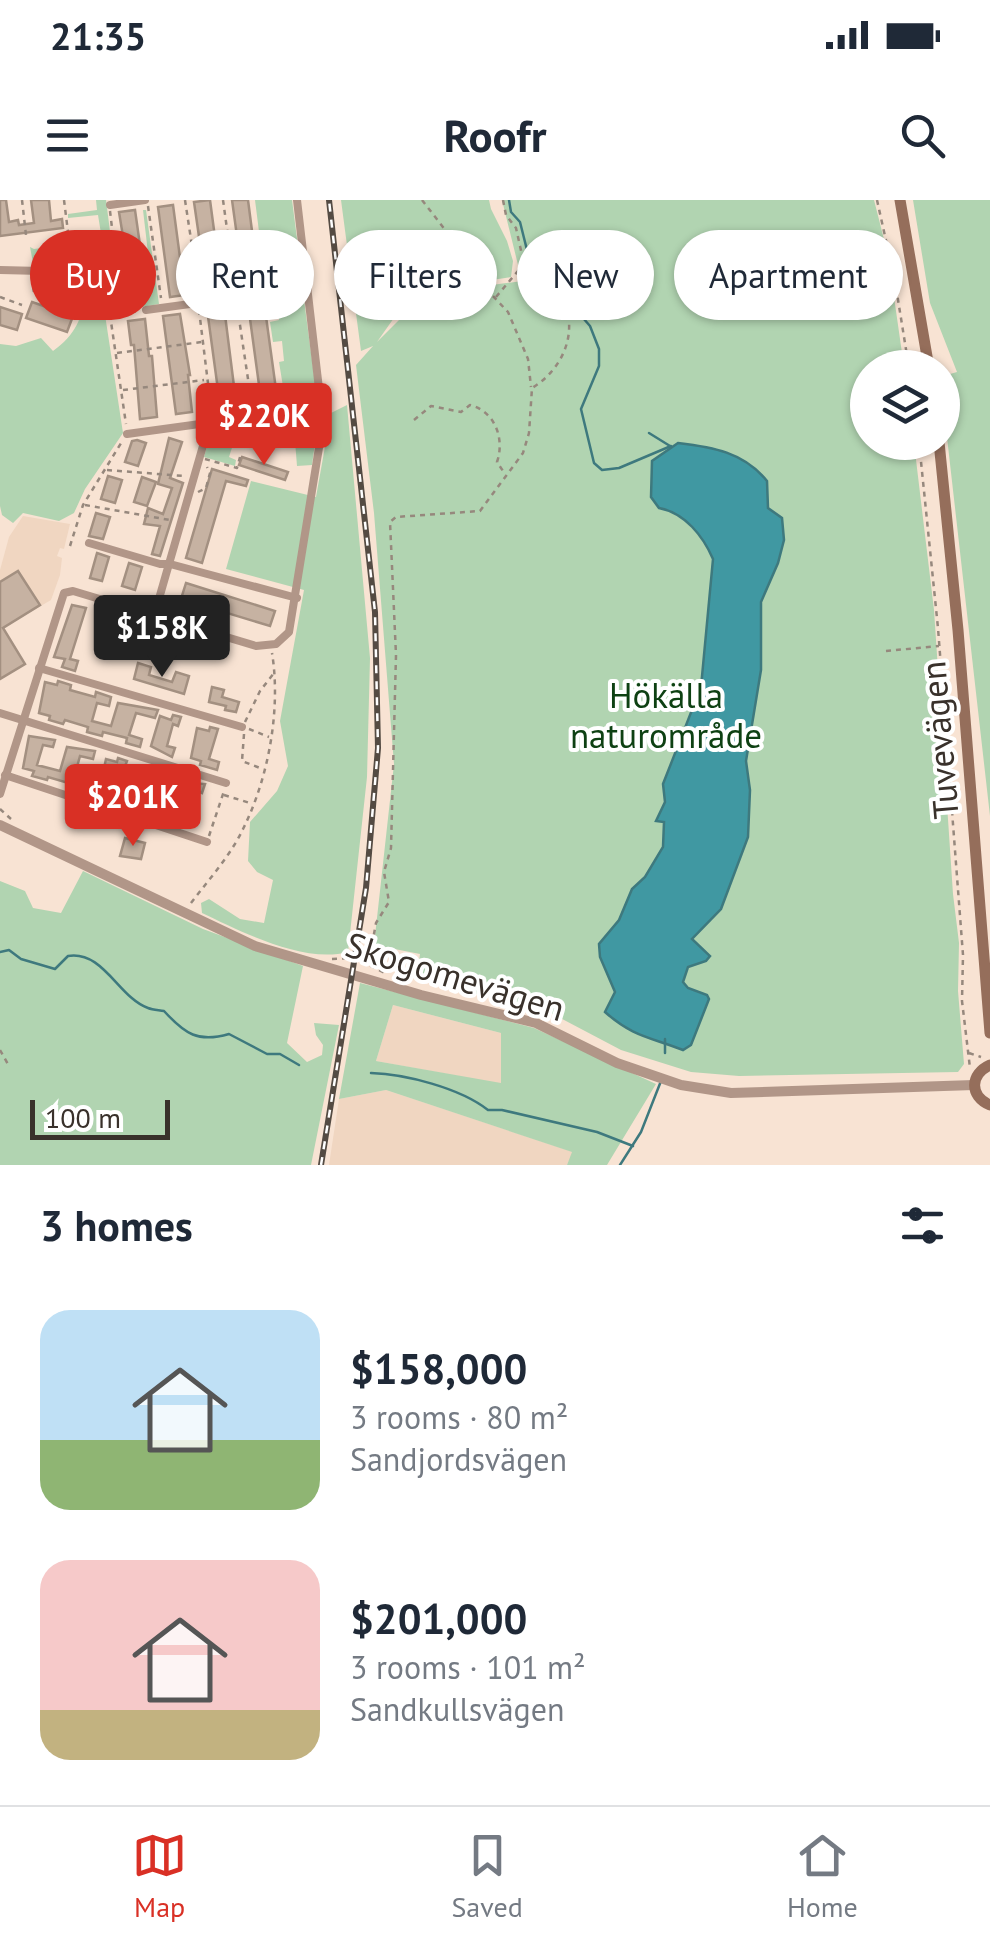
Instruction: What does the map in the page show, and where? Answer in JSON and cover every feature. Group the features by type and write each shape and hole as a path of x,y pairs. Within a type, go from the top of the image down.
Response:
{"main road":[{"path":"900,200 926,350"},
{"name":"Tuvevägen","path":"941,460 990,1033"},
{"path":"985,1061 969,1082 980,1100 990,1105"}],"street":[{"path":"110,205 146,200"},
{"path":"297,200 301,230"},
{"path":"0,270 30,271"},
{"path":"0,794 64,592 256,646 281,642 289,632 323,407 312,320"},
{"path":"127,434 323,407"},
{"path":"154,616 211,425"},
{"path":"89,543 297,598"},
{"path":"38,668 242,727"},
{"path":"0,713 226,783"},
{"path":"5,775 207,842"},
{"name":"Skogomevägen","path":"0,825 254,946 536,1023 616,1063 706,1091 969,1082"}],"lane":[{"path":"398,983 403,958"}],"path":[{"path":"22,200 26,236"},
{"path":"64,200 68,230"},
{"path":"146,200 161,300"},
{"path":"185,200 189,230"},
{"path":"223,200 227,230"},
{"path":"422,200 445,230"},
{"path":"503,200 506,215 517,232"},
{"path":"877,200 896,281 906,350"},
{"path":"110,205 113,230"},
{"path":"497,296 517,272"},
{"path":"0,297 22,305"},
{"path":"403,958 372,945 376,923 389,902 384,872 391,848 396,655 390,522 396,517 480,511 526,444 532,388 528,359 508,312 497,300"},
{"path":"70,546 84,504 127,434 111,320"},
{"path":"202,320 211,425"},
{"path":"239,320 254,417"},
{"path":"532,388 560,362 569,320"},
{"path":"115,353 202,342"},
{"path":"121,390 207,380"},
{"path":"414,420 430,406 461,412 470,405 482,409 500,438 502,450 497,462 506,476"},
{"path":"200,460 237,468 240,457"},
{"path":"191,491 206,488 210,473 200,460"},
{"path":"920,460 940,646 963,955 962,1001 972,1071 969,1082"},
{"path":"104,470 195,477"},
{"path":"84,504 182,522"},
{"path":"190,905 238,838 253,804 272,738 275,672 271,646"},
{"path":"886,650 940,646"},
{"path":"263,769 242,761 242,727 260,691 275,672"},
{"path":"242,727 272,738"},
{"path":"207,842 223,794 253,804"},
{"path":"0,809 14,823"},
{"path":"367,962 375,949"},
{"path":"324,959 346,957 367,962 398,983"},
{"path":"0,1050 9,1066"},
{"path":"969,1053 985,1061"},
{"path":"972,1071 990,1056"}],"shaded area":[{"path":"23,516 70,524 64,549 60,548 57,556 62,558 60,575 51,600 3,628 25,664 0,679 0,570 9,537"},
{"path":"393,1005 501,1033 502,1084 376,1061"},
{"path":"386,1090 573,1152 567,1165 329,1165 339,1099"}],"green space":[{"path":"96,200 106,200 110,230 100,230 98,215 68,218 68,214 97,210"},
{"path":"255,200 292,200 296,230 259,230"},
{"name":"Hökälla naturområde","path":"341,200 489,200 513,261 511,277 497,279 497,230 345,230"},
{"name":"Hökälla naturområde","path":"502,200 874,200 882,230 674,230 674,320 897,320 902,350 850,350 850,460 916,460 934,610 959,943 964,1064 958,1072 739,1076 691,1072 621,1050 547,1011 431,983 417,977 420,954 374,945 394,764 374,513 356,365 373,346 361,351 357,320 392,320 377,342 399,320 497,320 497,284 517,282 517,320 654,320 654,230 517,230 517,261"},
{"path":"913,200 990,200 990,816 950,460 960,460 960,350 948,350 930,303"},
{"path":"143,210 149,230 145,230"},
{"path":"78,320 106,320 123,433 85,489 74,513 59,521 23,513 13,523 2,515 0,506 0,344 16,346 41,338 53,351"},
{"path":"307,320 317,398 310,407 256,413 254,401 258,400 261,409 286,405 279,362 284,361 282,341 273,342 270,322"},
{"path":"347,405 370,658 367,777 348,952 331,955 293,950 254,937 202,913 201,903 209,899 240,919 264,923 273,880 257,872 248,861 250,822 277,791 288,766 280,721 304,590 226,569 251,481 316,497 331,413"},
{"path":"311,414 318,421 312,465 297,466 295,441 289,440 291,431 258,421 255,430 250,429 251,421"},
{"path":"248,421 247,428 239,426 229,457 236,460 235,466 204,457 217,428"},
{"path":"83,871 203,929 303,966 287,1043 307,1062 322,1055 323,1045 314,1023 339,1025 311,1165 0,1165 0,881 25,891 33,908 61,913"},
{"path":"360,983 534,1028 656,1084 607,1165 567,1165 572,1152 386,1090 339,1099","holes":["393,1005 501,1033 501,1083 376,1061"]}],"water":[{"path":"678,443 727,453 758,471 767,481 768,508 782,518 784,540 761,602 761,670 746,761 750,790 748,837 721,909 692,939 710,956 688,967 683,982 709,999 691,1045 683,1050 633,1032 605,1012 615,992 600,957 599,944 619,920 632,889 645,877 663,847 664,822 656,821 665,802 663,784 701,687 713,559 692,527 659,508 651,497 652,461"}],"building":[{"path":"0,200 6,200 9,222 34,223 31,200 49,200 51,221 62,219 63,228 0,236"},
{"path":"210,200 214,230 198,230 194,202"},
{"path":"232,200 248,200 252,230 236,230"},
{"path":"173,205 176,296 170,297 158,207"},
{"path":"135,210 138,230 122,230 119,212"},
{"path":"0,307 22,314 17,330 0,325"},
{"path":"176,314 176,320 181,320 192,412 176,414 163,316"},
{"path":"32,320 72,320 67,332"},
{"path":"145,320 157,417 140,419 134,345 128,321"},
{"path":"208,320 226,320 237,410 221,412"},
{"path":"250,320 266,320 278,404 262,407"},
{"path":"169,438 182,442 170,478 183,483 160,556 152,554 160,526 144,524 148,508 163,514 172,488 158,484"},
{"path":"132,441 146,443 138,466 125,462"},
{"path":"242,457 288,472 285,480 239,465"},
{"path":"212,469 248,480 246,486 226,481 202,563 186,558"},
{"path":"108,476 122,480 115,503 101,499"},
{"path":"142,477 156,482 147,506 134,502"},
{"path":"96,513 110,517 103,539 89,536"},
{"path":"97,553 109,557 102,581 90,578"},
{"path":"129,563 142,567 135,590 122,586"},
{"path":"18,571 40,605 3,628 25,664 0,679 0,582"},
{"path":"186,583 275,611 270,626 181,599"},
{"path":"72,605 86,608 70,659 78,661 75,671 62,667 65,659 54,657"},
{"path":"108,615 123,619 117,639 102,635"},
{"path":"147,627 159,630 158,635 164,637 160,653 142,644"},
{"path":"138,663 151,667 149,675 172,682 176,672 189,676 184,694 134,679"},
{"path":"58,681 71,685 70,690 111,697 109,706 97,703 92,721 111,726 118,703 158,710 155,718 136,713 129,735 142,739 140,747 126,743 127,738 87,732 88,727 49,720 50,716 39,713 45,682 57,685"},
{"path":"212,687 224,690 222,697 239,702 236,712 209,702"},
{"path":"173,715 181,717 178,726 173,724 167,746 175,748 172,757 151,746 160,716 171,720"},
{"path":"210,727 218,729 209,759 219,762 217,770 191,758 197,728 209,731"},
{"path":"29,736 55,740 53,747 43,745 37,765 60,771 67,747 95,751 93,759 80,756 74,778 82,781 80,790 48,777 47,780 32,776 34,771 23,768"},
{"path":"118,758 127,761 124,769 119,767 112,791 120,793 118,801 99,791 106,759 117,762"},
{"path":"156,769 164,772 162,780 157,779 151,801 165,805 168,796 176,798 181,782 205,784 202,793 195,790 188,813 196,815 193,823 176,818 174,823 146,814 147,806 137,802 143,770 155,774"},
{"path":"125,838 145,843 141,859 120,856"}],"waterway":[{"path":"509,200 511,212 520,222 528,254 534,261 558,270 570,303 590,326 599,349 599,366 581,409 594,463 602,470 619,468 671,446"},
{"path":"649,433 670,446"},
{"path":"0,952 9,950 21,959 55,969 68,956 91,960 138,1003 164,1011 193,1034 229,1034 299,1065"},
{"path":"665,1039 665,1053"},
{"path":"371,1073 432,1084 463,1095 488,1110 597,1132 633,1146"},
{"path":"620,1165 641,1132 661,1081"}],"railway":[{"path":"321,1165 366,888 378,748 375,612 329,200"}]}
